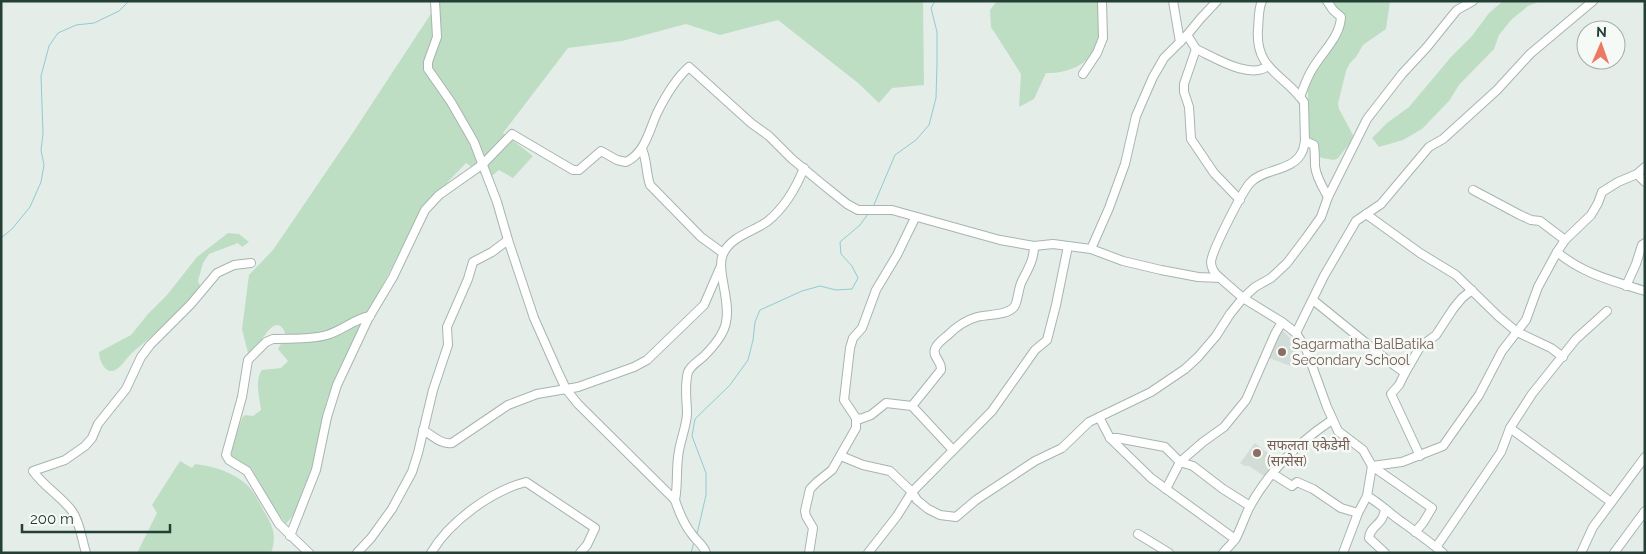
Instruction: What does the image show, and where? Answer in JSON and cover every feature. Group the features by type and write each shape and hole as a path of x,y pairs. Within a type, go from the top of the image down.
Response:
{"street":[{"path":"435,1 437,38 428,62 428,68 474,142 498,202 508,240 534,318 566,389 584,411 675,500 681,517 706,553"},
{"path":"1083,74 1097,53 1104,38 1102,1"},
{"path":"1173,1 1180,42"},
{"path":"1091,249 1106,216 1125,164 1136,116 1143,98 1164,58 1187,36 1200,18 1217,1"},
{"path":"1262,1 1259,14 1258,51 1268,66 1304,102 1304,141 1302,153 1287,166 1250,182 1225,227 1211,263 1214,273 1242,298 1282,322 1296,333 1310,358 1332,420 1338,431 1363,450 1372,466 1432,508 1415,532"},
{"path":"1300,96 1311,70 1337,34 1340,25 1341,17 1327,1"},
{"path":"841,456 863,465 890,471 928,509 940,515 956,517 976,500 1035,461 1062,448 1089,422 1151,392 1185,369 1198,358 1216,336 1242,298 1287,263 1321,218 1328,197 1367,119 1402,74 1428,47 1457,10 1473,1"},
{"path":"1296,333 1346,236 1356,221 1382,204 1429,147 1443,139 1497,90 1530,54 1593,1"},
{"path":"1187,36 1196,49 1236,67 1251,72 1268,66"},
{"path":"1196,49 1184,84 1184,92 1190,107 1191,139 1214,172 1240,200"},
{"path":"290,536 316,470 331,399 370,316 393,278 425,210 439,195 483,164 512,134 573,170 579,170 601,150 617,160 626,162 632,159 642,149 668,94 678,78 689,67 804,168 847,204 858,210 892,210 915,218 1000,240 1034,246 1053,244 1091,249 1123,261 1153,268 1220,278"},
{"path":"1304,141 1314,145 1317,172 1328,197"},
{"path":"642,149 645,155 650,185 701,237 723,253"},
{"path":"1372,466 1402,462 1442,446 1479,395 1502,351 1526,320 1538,287 1557,252 1591,215 1598,204 1602,192 1618,182 1637,174 1645,167"},
{"path":"423,430 443,442 452,443 508,404 537,394 578,387 647,360 704,305 720,268 723,253 740,236 766,222 777,212 788,198 804,168"},
{"path":"1637,174 1645,182"},
{"path":"1473,190 1530,220 1540,221 1566,240"},
{"path":"1366,214 1420,253 1456,275 1517,332 1552,348 1563,357"},
{"path":"809,553 813,528 805,511 810,489 832,470 856,428 856,418 844,400 850,348 853,338 862,328 876,290 897,255 915,218"},
{"path":"357,553 371,538 398,500 412,472 433,390 448,345 448,327 473,262 492,252 508,240"},
{"path":"1626,286 1642,245 1645,244"},
{"path":"912,406 942,370 942,366 934,355 938,344 963,323 976,317 1000,313 1014,308 1018,288 1032,263 1034,246"},
{"path":"868,553 897,516 912,492 992,411 1035,350 1047,340 1068,246"},
{"path":"1557,252 1580,268 1607,280 1645,291"},
{"path":"86,553 73,513 33,471 65,460 85,446 92,438 98,424 126,389 141,357 150,345 191,304 217,273 234,265 251,262"},
{"path":"675,500 678,459 686,423 686,392 689,370 721,336 728,315 720,268"},
{"path":"1420,456 1391,394 1420,347 1436,335 1453,309 1472,290"},
{"path":"1313,300 1405,373"},
{"path":"1437,546 1501,452 1510,428 1532,394 1576,339 1607,311"},
{"path":"308,553 280,524 247,471 229,460 226,455 242,397 248,360 266,342 273,339 325,336 347,327 356,320 370,316"},
{"path":"1166,489 1180,462 1203,442 1224,428 1246,400 1282,322"},
{"path":"856,418 860,419 871,415 886,403 912,406 953,450"},
{"path":"1099,417 1110,438 1151,478 1235,539"},
{"path":"1224,553 1235,539 1250,506 1265,482 1293,450 1332,420"},
{"path":"1510,428 1611,502"},
{"path":"1110,438 1164,447 1180,462 1193,466 1250,506"},
{"path":"1581,553 1593,527 1645,457"},
{"path":"1343,553 1358,513 1368,496 1372,466"},
{"path":"1273,474 1292,486 1298,482 1313,489 1341,508 1358,513"},
{"path":"431,553 436,544 456,521 463,518 488,498 526,482 595,528 587,545 580,553"},
{"path":"1368,496 1415,532 1437,546 1443,553"},
{"path":"1385,553 1369,538 1369,534 1384,517 1386,509"},
{"path":"1614,553 1645,511"},
{"path":"1138,534 1169,553"}],"shaded area":[{"name":"Sagarmatha BalBatika Secondary School","path":"1280,328 1298,346 1290,366 1267,357"},
{"name":"सफलता एकेडेमी (सग्सेस)","path":"1255,443 1280,463 1267,478 1249,466 1240,463"}],"green space":[{"path":"436,1 923,1 924,85 892,88 879,103 858,83 778,20 720,35 686,24 622,41 568,48 503,133 533,156 513,178 499,170 488,179 466,163 422,209 368,313 327,399 313,469 299,508 286,524 270,502 252,469 232,456 233,442 242,418 245,415 253,416 261,410 258,379 262,370 281,368 288,361 278,349 286,335 278,325 273,326 269,330 253,352 248,353 242,329 249,275 273,250 436,6"},
{"path":"997,1 1099,1 1099,37 1097,46 1087,60 1080,65 1064,71 1046,73 1034,99 1019,107 1021,74 991,27 990,10"},
{"path":"1329,1 1390,1 1386,29 1363,45 1346,71 1338,104 1353,135 1350,143 1338,158 1334,160 1318,156 1308,138 1308,88 1313,75 1342,34 1343,29 1343,21"},
{"path":"1503,1 1541,1 1528,6 1511,20 1499,35 1494,49 1459,85 1449,101 1422,129 1403,140 1379,147 1372,138 1387,123 1409,107 1451,57 1472,36 1489,13"},
{"path":"228,233 239,234 249,242 242,247 238,243 209,254 203,263 198,281 201,288 119,367 113,371 106,369 100,359 99,352 131,335 167,295 197,257"},
{"path":"180,461 192,468 195,464 223,471 236,477 248,486 272,527 274,542 271,553 137,553 157,513 152,505"}],"waterway":[{"path":"1,238 12,229 30,207 41,182 44,165 41,150 43,134 41,76 49,46 58,33 76,25 94,23 119,11 129,1"},
{"path":"873,207 895,155 916,140 929,125 936,98 937,32 931,8 935,1"},
{"path":"697,534 706,495 706,473 692,436 695,419 730,385 748,360 755,322 760,310 802,291 820,286 836,290 852,289 858,278 852,266 841,254 840,242 860,225 868,214"},
{"path":"691,553 694,542"}],"place":[{"name":"Sagarmatha BalBatika Secondary School","path":"1282,352"},
{"name":"सफलता एकेडेमी (सग्सेस)","path":"1257,453"}]}
